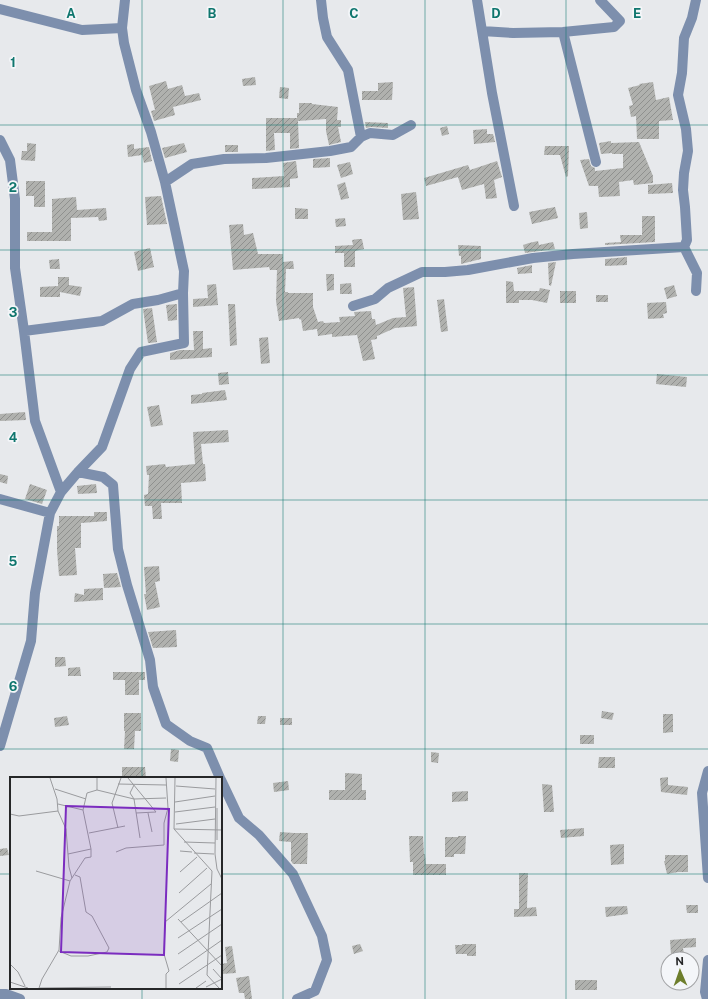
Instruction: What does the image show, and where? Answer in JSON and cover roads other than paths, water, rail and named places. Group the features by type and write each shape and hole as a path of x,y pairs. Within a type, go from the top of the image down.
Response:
{"street":[{"path":"0,746 32,641 35,593 50,513 61,492 102,447 130,369 141,352 184,343 184,271 165,182 151,132 136,90 124,44 122,28 125,0"},
{"path":"321,0 327,37 348,70 360,137"},
{"path":"477,0 496,114 514,206"},
{"path":"482,31 512,33 563,32 614,27 620,21 600,0"},
{"path":"684,247 687,240 685,207 682,190 688,151 686,129 678,95 682,73 684,38 692,18 696,0"},
{"path":"0,9 82,30 122,28"},
{"path":"563,32 596,162"},
{"path":"165,182 192,164 224,159 266,158 330,151 351,147 360,137 370,134 393,135 411,126"},
{"path":"0,140 10,160 15,199 15,268 35,421 61,492"},
{"path":"684,247 697,272 696,291"},
{"path":"353,306 375,299 388,288 422,272 468,270 533,258 573,254 684,247"},
{"path":"24,331 102,321 134,304 158,300 183,293"},
{"path":"78,472 103,477 113,485 118,549 127,585 150,660 153,687 166,724 190,741 207,748 219,777"},
{"path":"0,499 50,513"},
{"path":"708,771 702,793 708,878"},
{"path":"222,783 239,818 259,835 293,874 322,936 327,960 316,991 297,999"},
{"path":"707,999 705,992 708,960"},
{"path":"0,994 6,994 20,999"}]}
